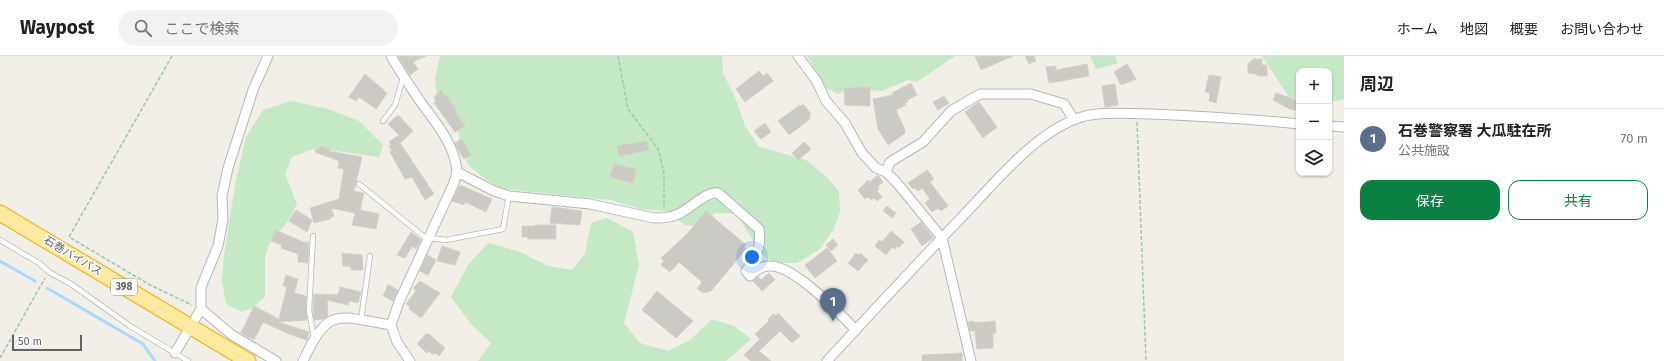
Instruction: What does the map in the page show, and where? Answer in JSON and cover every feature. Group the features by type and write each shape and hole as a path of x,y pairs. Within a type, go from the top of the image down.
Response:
{"highway":[{"name":"石巻バイパス","path":"0,213 190,328 248,361"}],"street":[{"path":"175,353 201,308 203,284 218,246 223,219 222,196 228,168 253,90 268,56"},
{"path":"391,56 403,78 445,137 457,162 457,172 454,183 399,302 391,325 397,342 410,361"},
{"path":"798,56 816,80 826,101 845,123 862,153 876,168 886,172 897,183 942,238 971,361"},
{"path":"886,172 890,162 923,142 951,111 980,94 1031,94 1064,104 1074,120"},
{"path":"827,361 942,238 1031,147 1048,133 1074,120 1087,116 1136,114 1250,119 1296,124"},
{"path":"1332,126 1344,127"},
{"path":"457,172 494,191 510,196 590,204 643,216 664,218 677,215 710,194 718,193 759,229 760,243 757,254 746,271 750,276 763,266 776,266 786,270 805,283 856,330"},
{"path":"201,308 232,335 276,361"},
{"path":"303,361 314,337 325,323 334,318 361,320 391,325"}],"lane":[{"path":"383,121 395,105 403,78"},
{"path":"360,184 429,239 446,240 503,229 510,196"},
{"path":"313,236 308,311 314,337"},
{"path":"0,240 39,263 49,272 71,284 130,326 188,361"},
{"path":"361,320 370,256"}],"path":[{"path":"172,56 69,237 150,285 201,308"},
{"path":"618,56 628,109 658,149 664,173 664,218"},
{"path":"1136,114 1146,361"},
{"path":"0,358 49,272"}],"green space":[{"path":"440,56 722,56 723,73 735,97 745,126 759,147 806,160 828,178 839,192 840,212 833,230 820,249 797,263 774,263 757,251 751,237 736,214 715,213 700,226 685,225 665,211 641,209 610,200 503,189 487,180 469,166 460,143 456,119 437,99 435,78"},
{"path":"807,56 955,56 917,82 908,80 881,91 848,87 839,94 826,88"},
{"path":"1090,56 1115,56 1118,63 1096,69"},
{"path":"1262,56 1344,56 1344,99 1332,101 1332,68 1296,68 1296,98 1289,97"},
{"path":"291,101 328,109 359,121 383,145 379,157 316,148 292,157 285,174 297,204 287,223 271,239 265,257 265,297 251,309 241,312 226,304 222,281 224,255 236,180 246,137 263,110"},
{"path":"607,218 633,232 639,265 624,323 640,343 668,351 690,340 712,319 734,326 751,339 726,361 478,361 491,343 471,324 451,297 468,265 488,243 518,251 548,266 572,270 585,253 591,223"}],"building":[{"path":"398,56 426,56 413,62 418,69 410,75"},
{"path":"975,56 1013,56 981,70"},
{"path":"1025,56 1034,56 1036,61 1029,64"},
{"path":"1253,59 1262,59 1262,65 1267,65 1267,76 1257,76 1257,74 1248,73 1248,64"},
{"path":"1087,64 1089,76 1049,83 1046,67 1056,66 1056,70"},
{"path":"1127,64 1136,79 1121,85 1114,72"},
{"path":"759,71 763,76 767,73 773,81 745,102 736,89"},
{"path":"365,74 387,93 376,109 359,97 356,101 349,97"},
{"path":"1209,75 1221,77 1216,103 1209,101 1210,93 1205,92"},
{"path":"911,83 917,95 907,100 908,102 905,103 906,105 896,110 905,133 888,145 878,129 873,99 893,95 892,93"},
{"path":"1115,84 1118,105 1105,107 1102,86"},
{"path":"870,87 870,106 845,105 844,88"},
{"path":"441,90 456,110 455,111 465,126 455,132 434,103 436,102 434,97"},
{"path":"1276,93 1296,100 1296,110 1290,109 1273,100"},
{"path":"944,96 949,103 938,110 933,102"},
{"path":"979,102 997,127 983,138 965,112"},
{"path":"803,104 811,114 809,116 810,119 789,135 778,121"},
{"path":"398,115 413,131 400,143 434,194 425,200 412,177 405,179 390,152 392,151 389,146 391,145 389,142 399,135 388,124"},
{"path":"765,123 771,132 761,139 754,131"},
{"path":"462,139 471,155 464,159 455,143"},
{"path":"647,141 649,150 619,156 617,146"},
{"path":"804,142 810,150 798,160 792,153"},
{"path":"320,146 330,149 329,151 362,157 354,191 364,193 360,210 379,214 376,229 352,225 355,213 331,208 334,216 330,217 330,219 314,223 310,208 339,199 344,169 338,168 339,161 315,152 316,148 319,149"},
{"path":"614,164 636,169 633,183 610,177"},
{"path":"927,170 934,179 930,182 948,206 941,211 938,208 932,212 925,203 930,199 922,188 918,191 915,188 913,189 908,183"},
{"path":"878,175 883,182 878,187 879,189 877,191 882,197 877,201 874,198 871,200 869,197 865,199 858,190 868,180 870,182"},
{"path":"460,185 492,199 486,212 465,202 464,205 452,201"},
{"path":"887,206 896,213 892,218 883,211"},
{"path":"552,207 582,211 580,225 550,223"},
{"path":"296,210 312,220 307,232 289,221"},
{"path":"706,211 746,245 744,247 746,249 711,291 704,293 697,289 702,282 679,262 670,272 661,265 664,261 661,258 687,234"},
{"path":"921,222 933,238 922,246 911,229"},
{"path":"556,225 556,239 528,239 528,237 522,237 522,226"},
{"path":"276,230 303,242 309,242 308,263 298,262 298,254 281,248 282,245 271,241"},
{"path":"891,231 904,242 899,248 897,246 895,249 892,247 886,255 875,246 879,240 882,242"},
{"path":"411,232 421,240 416,249 412,246 405,258 397,255"},
{"path":"833,239 838,245 831,251 826,245"},
{"path":"442,246 460,252 455,265 437,261"},
{"path":"827,248 837,261 815,278 805,265"},
{"path":"342,253 362,255 363,270 351,270 351,267 343,266"},
{"path":"856,253 858,255 860,253 868,260 858,271 848,263"},
{"path":"427,255 436,260 428,275 420,271"},
{"path":"769,273 775,280 762,291 753,281 758,277 761,280"},
{"path":"286,275 298,279 294,293 306,296 307,320 278,322 309,332 307,340 289,334 263,322 254,340 241,333 254,306 279,319 287,287 283,286"},
{"path":"420,281 440,293 421,318 409,309 410,307 406,304 416,291 413,288"},
{"path":"388,285 398,290 393,301 383,296"},
{"path":"340,287 361,292 358,303 349,301 348,305 327,300 328,316 323,319 314,320 314,294 338,295"},
{"path":"657,291 693,321 676,338 642,310"},
{"path":"778,313 800,336 792,343 780,331 759,351 771,361 751,361 744,355 760,339 755,334 769,321 768,319 774,314 776,316"},
{"path":"974,321 974,323 995,321 996,333 993,333 993,348 977,349 975,331 970,331 968,322"},
{"path":"426,334 429,334 445,348 439,356 435,353 433,355 429,351 427,353 417,344"},
{"path":"962,353 962,361 922,361 922,355"}],"waterway":[{"path":"0,261 35,281"},
{"path":"47,288 143,344 155,361"}],"place":[{"name":"石巻警察署 大瓜駐在所","path":"833,321"}]}
